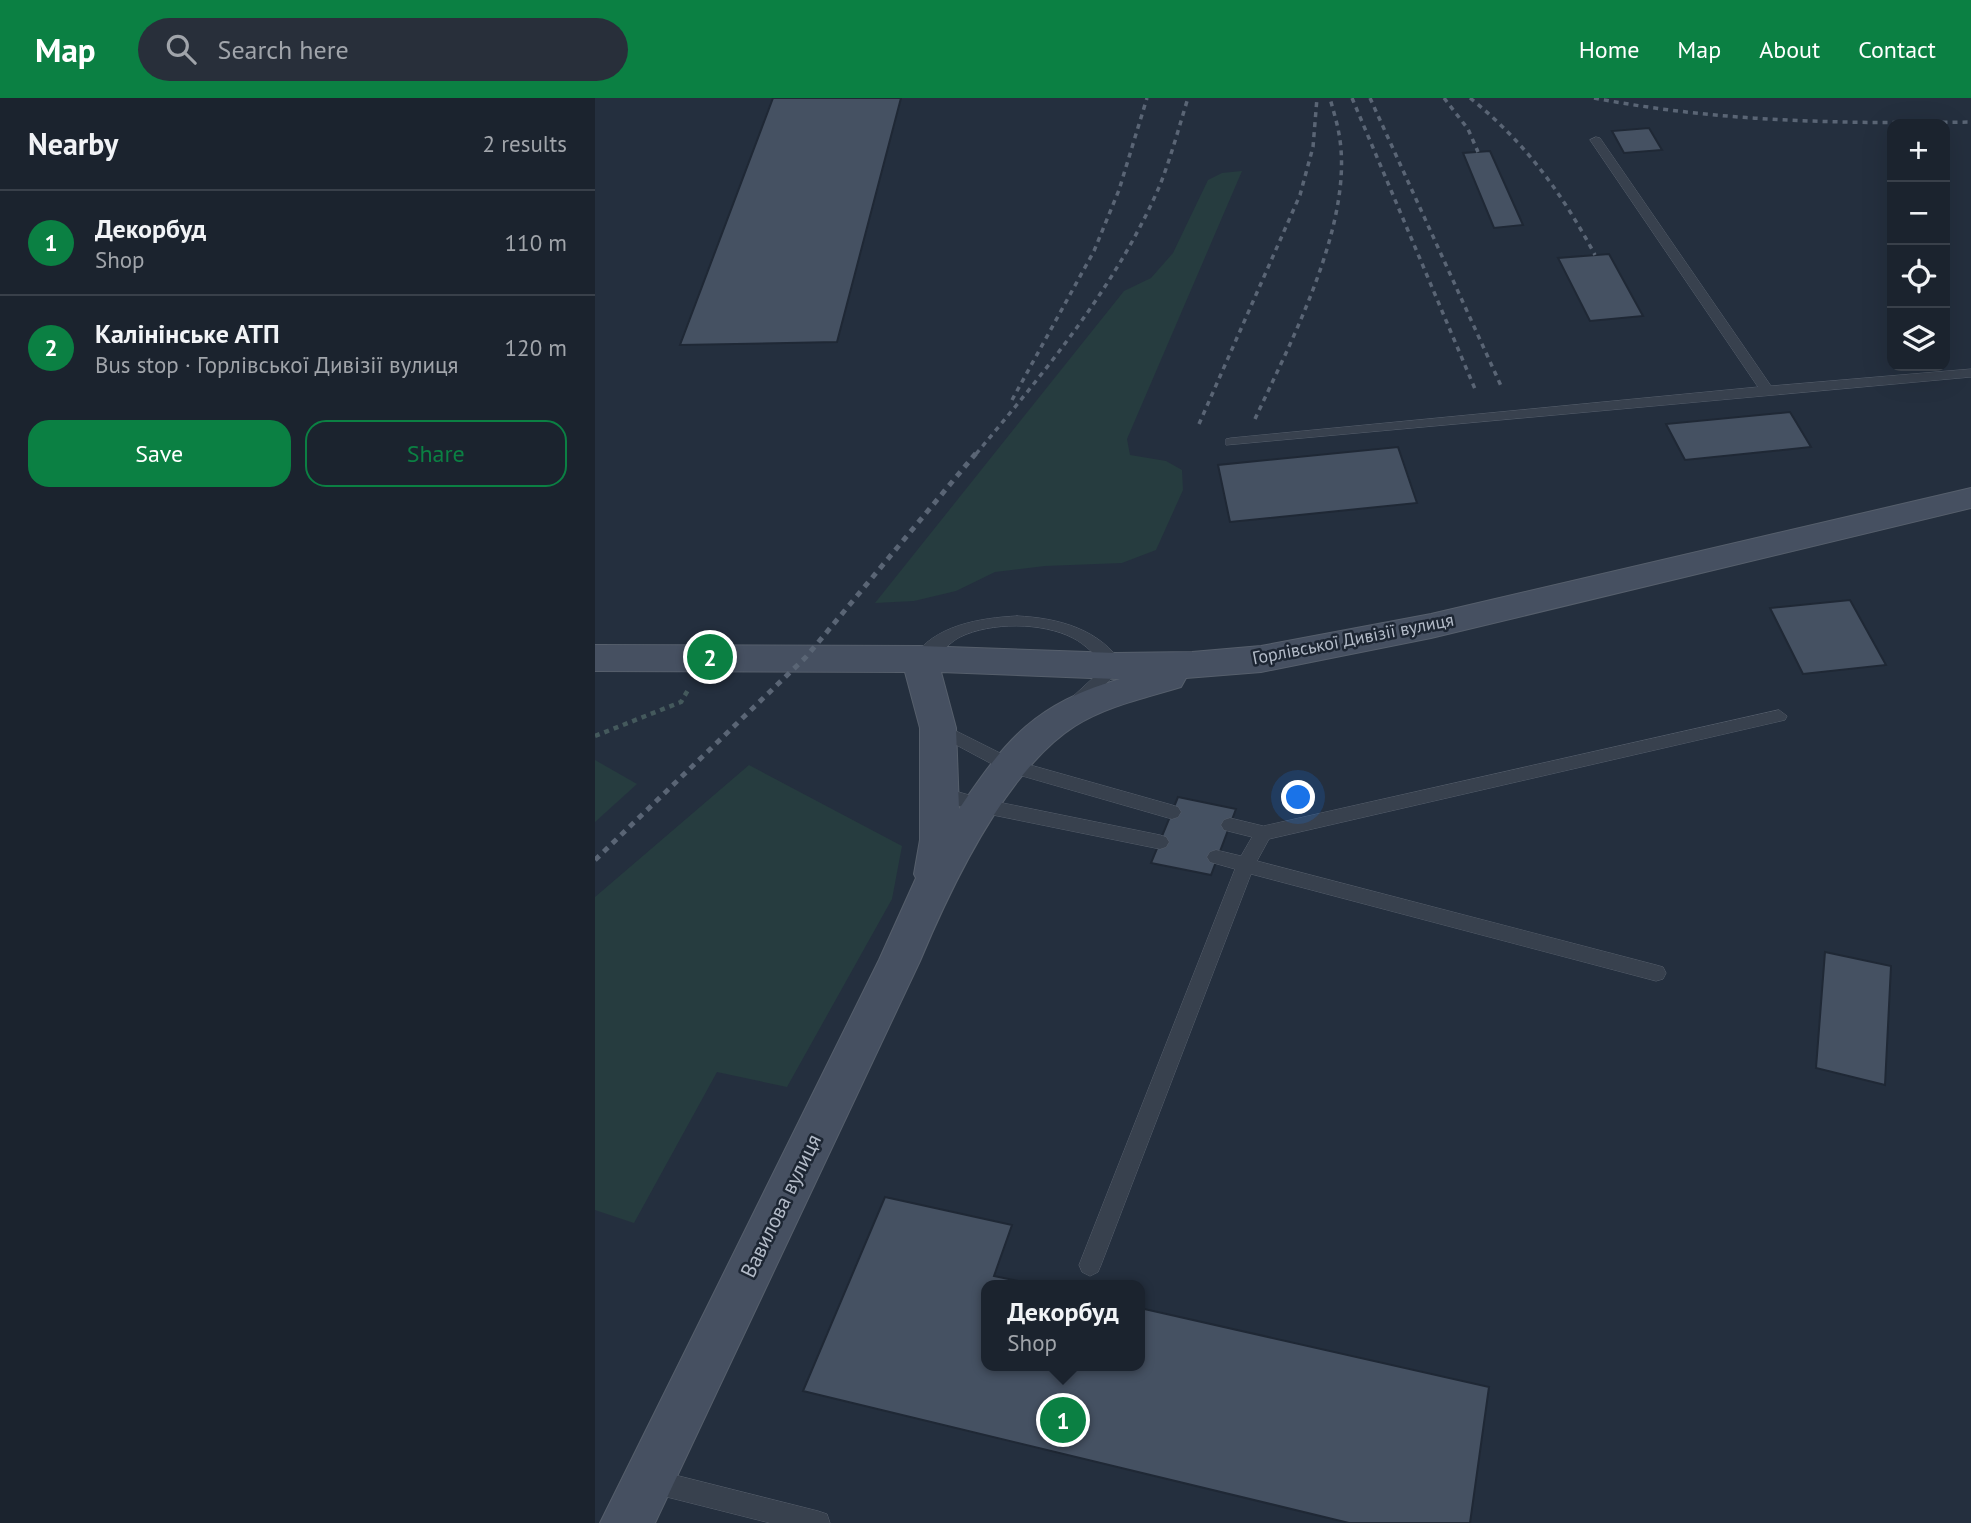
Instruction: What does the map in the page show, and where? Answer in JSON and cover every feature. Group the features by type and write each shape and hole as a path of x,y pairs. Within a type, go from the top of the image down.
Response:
{"main road":[{"name":"Горлівської Дивізії вулиця","path":"595,657 920,659 1115,666 1223,662 1322,649 1431,626 1971,498"},
{"path":"920,659 938,728 940,840 932,888"},
{"path":"932,888 1011,765 1023,750 1059,718 1095,701 1223,662"},
{"name":"Вавилова вулиця","path":"627,1523 932,888"}],"lane":[{"path":"1596,140 1767,390"},
{"path":"1231,442 1971,373"},
{"path":"1059,718 1115,666"},
{"path":"1230,825 1263,833 1779,716"},
{"path":"938,728 1011,765 1172,812"},
{"path":"941,794 983,806 1160,842"},
{"path":"1090,1265 1247,864 1263,833"},
{"path":"1216,857 1655,973"},
{"path":"648,1480 818,1523"}],"path":[{"path":"595,736 681,702 710,657"}],"green space":[{"path":"1242,171 1127,439 1130,455 1166,461 1182,470 1183,490 1156,550 1122,563 1045,566 995,572 956,591 914,601 875,603 1124,291 1151,278 1173,253 1208,180 1222,173"},
{"path":"595,760 637,784 595,822"},
{"path":"749,765 902,846 892,899 787,1087 717,1072 634,1223 595,1210 595,897"}],"building":[{"path":"773,98 901,98 837,342 680,345"},
{"path":"1649,128 1662,150 1624,153 1612,131"},
{"path":"1490,151 1523,225 1494,228 1463,153"},
{"path":"1609,254 1643,316 1590,321 1558,258"},
{"path":"1790,412 1811,447 1685,460 1666,424"},
{"path":"1398,447 1417,503 1230,522 1218,465"},
{"path":"1850,600 1886,665 1803,674 1770,608"},
{"path":"1178,797 1236,809 1211,875 1151,863"},
{"path":"1825,952 1891,966 1885,1085 1816,1068"},
{"path":"885,1197 1012,1225 994,1276 1013,1280 981,1280 981,1371 1145,1371 1145,1309 1489,1387 1470,1523 1349,1523 803,1391"}],"railway":[{"path":"1012,400 1094,251 1119,190 1147,98"},
{"path":"976,454 1078,326 1123,258 1160,185 1188,98"},
{"path":"1199,424 1300,195 1313,147 1317,98"},
{"path":"1255,419 1317,280 1338,205 1341,168 1339,134 1330,98"},
{"path":"1352,98 1475,389"},
{"path":"1370,98 1502,388"},
{"path":"1444,98 1468,129 1478,152"},
{"path":"1470,98 1508,132 1541,170 1569,210 1595,255"},
{"path":"1594,98 1688,112 1782,120 1971,122"},
{"path":"595,860 806,657 977,452"}],"place":[{"name":"Калінінське АТП","path":"710,657"},
{"name":"Декорбуд","path":"1063,1420"}]}
